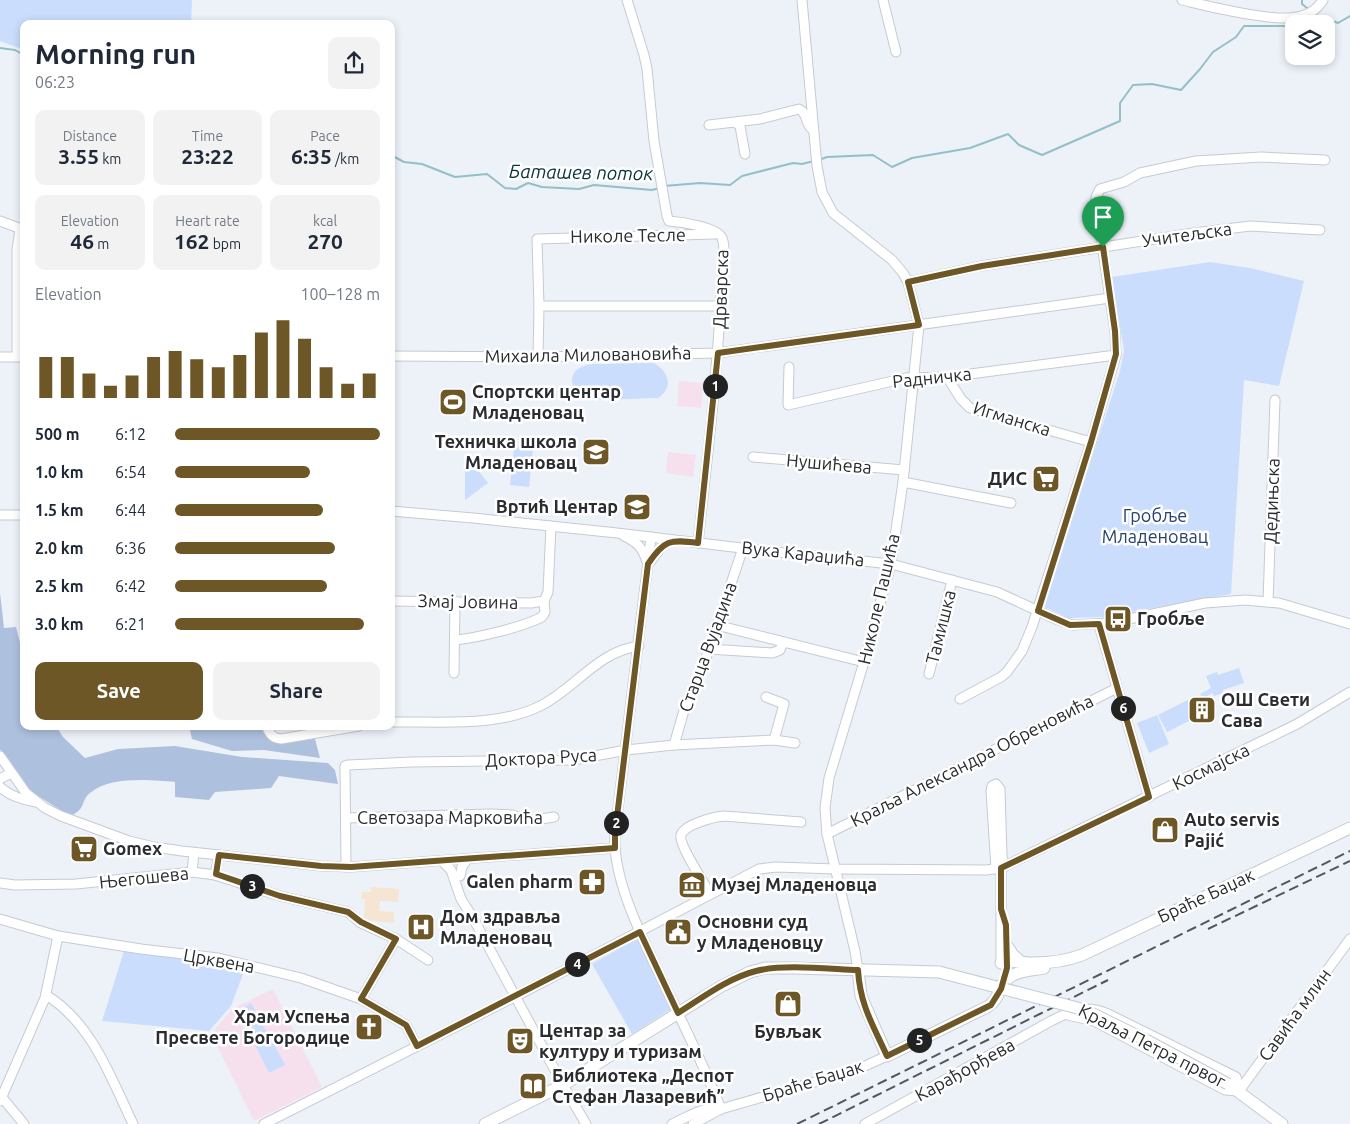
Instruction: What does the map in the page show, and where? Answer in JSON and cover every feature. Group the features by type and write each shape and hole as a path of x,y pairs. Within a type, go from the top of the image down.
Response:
{"main road":[{"name":"Браће Баџак","path":"887,1056 994,1002 1003,984 1022,967 1050,967 1082,955 1350,828"},
{"path":"1007,946 1022,967"},
{"path":"983,1009 996,987 1005,964 1022,967"},
{"name":"Краља Петра првог","path":"485,1124 563,1085 720,987 745,974 758,970 780,968 939,972 1068,1004 1092,1012 1228,1084 1282,1124"},
{"name":"Николе Пашића","path":"858,970 859,988 864,1004 887,1056"}],"street":[{"name":"Дрварска","path":"627,0 647,69 654,141 667,216 669,221 716,231 722,239 724,257 718,353 698,543"},
{"path":"802,0 814,129"},
{"path":"884,0 896,52"},
{"path":"1182,0 1217,9 1288,19 1301,17 1309,13 1322,0"},
{"path":"709,125 765,118 799,109 804,112 810,127 814,129"},
{"path":"736,122 740,126 745,154"},
{"name":"Николе Пашића","path":"814,129 817,166 822,192 833,212 892,260 903,273 908,282 919,325 903,482 891,564 829,778 825,808 827,834 856,951 858,970"},
{"path":"960,699 1002,676 1022,651 1038,611 1091,442 1116,354 1115,331 1097,212 1096,197 1100,189 1124,182 1140,173 1196,161 1224,158 1282,157 1324,160"},
{"path":"0,221 20,229"},
{"name":"Учитељска","path":"908,282 982,266 1194,233 1250,226 1320,230"},
{"name":"Николе Тесле","path":"539,306 537,239 719,234"},
{"path":"0,357 20,356 17,250 20,238"},
{"name":"Михаила Миловановића","path":"395,356 538,357 718,353 1110,298"},
{"path":"538,357 539,306 721,306"},
{"name":"Радничка","path":"789,367 788,405 906,378 947,377 1116,354"},
{"name":"Игманска","path":"947,377 961,399 970,408 1091,442"},
{"name":"Дедињска","path":"1268,602 1275,400"},
{"name":"Нушићева","path":"753,457 904,470"},
{"path":"903,482 1011,503"},
{"name":"Вука Караџића","path":"395,511 617,532 698,543 891,564 998,592 1070,625 1126,621 1213,602 1237,600 1292,606 1350,624"},
{"path":"0,516 20,515"},
{"path":"455,640 528,623 542,617 545,612 544,601 548,592 551,526"},
{"path":"617,532 636,542 642,548 648,564"},
{"path":"651,537 615,833 615,848 626,894 640,932 702,1062 721,1109"},
{"path":"648,564 663,544 676,540"},
{"name":"Старца Вујадина","path":"674,745 743,548"},
{"name":"Тамишка","path":"929,674 952,580"},
{"name":"Змај Јовина","path":"395,600 531,603 544,601"},
{"path":"454,673 455,601"},
{"path":"1099,624 1149,797"},
{"path":"716,625 864,662"},
{"path":"708,649 775,652 780,650 783,642"},
{"path":"395,722 491,719 518,714 542,705 556,697 609,656 639,646"},
{"name":"Краља Александра Обреновића","path":"827,834 1117,688"},
{"name":"Космајска","path":"836,869 1000,868 1297,724 1350,692"},
{"path":"766,698 784,704 774,740"},
{"path":"268,730 275,738 281,739 334,730"},
{"name":"Доктора Руса","path":"346,818 345,766 353,764 574,760 626,750 674,745 774,740 795,743"},
{"path":"0,756 26,793 36,802 61,816 129,841 194,853 346,867 615,848"},
{"path":"11,773 0,786 21,799 36,802"},
{"path":"1000,868 1002,856 1000,789 996,784 992,786 991,791 1000,868 1005,964"},
{"name":"Светозара Марковића","path":"346,818 491,814 513,816 527,821 554,817"},
{"path":"710,894 690,860 682,841 681,836 684,831 699,822 724,816 801,822"},
{"path":"346,818 346,867"},
{"path":"192,872 194,853"},
{"path":"216,874 219,855"},
{"path":"460,876 462,866 467,859"},
{"path":"445,861 453,865 460,876 473,918"},
{"path":"445,861 451,870 462,899 586,1124"},
{"path":"264,1124 764,868 836,869"},
{"name":"Његошева","path":"0,883 15,885 76,884 192,872 216,874 280,896 348,912 361,922 396,939 428,960"},
{"path":"1001,909 1005,919 1007,946 1003,984"},
{"name":"Црквена","path":"0,919 58,936 141,949 218,958 301,978 361,999 406,1025 417,1046"},
{"path":"24,1124 1,1098 46,995 58,936"},
{"path":"361,999 396,939"},
{"name":"Савића млин","path":"1239,1091 1350,939"},
{"path":"46,995 63,1008 85,1030 92,1040 133,1124"},
{"name":"Карађорђева","path":"865,1124 1051,1021 1078,1010 1092,1008 1108,1014 1236,1077 1239,1091"},
{"path":"1065,1015 1094,1021 1225,1090 1231,1092 1239,1091"},
{"name":"Браће Баџак","path":"693,1124 721,1109 856,1070 887,1056"},
{"name":"Браће Баџак","path":"672,1124 706,1108 721,1109"}],"shaded area":[{"path":"679,381 703,383 701,408 677,406"},
{"path":"668,452 696,455 693,477 666,473"},
{"path":"0,593 4,628 16,627 20,643 20,730 59,730 63,737 85,758 118,749 175,746 242,757 328,763 335,770 338,784 279,776 271,788 215,792 209,800 175,797 175,782 131,780 108,784 98,788 87,796 79,811 70,816 27,789 0,749"},
{"path":"190,730 266,730 270,740 315,739 320,758 264,750 232,751 192,739"},
{"path":"371,887 399,889 398,902 380,901 379,911 394,912 394,923 364,920 365,899 361,899 362,892 371,892"},
{"path":"273,989 322,1087 254,1121 211,1034 232,1009"}],"green space":[{"path":"0,0 192,0 191,20 20,20 20,48 0,41"},
{"name":"Гробље Младеновац","path":"1210,262 1250,268 1304,281 1279,386 1244,380 1231,594 1103,617 1069,618 1044,607 1120,371 1124,350 1112,277"},
{"path":"654,363 663,371 668,380 666,389 658,398 593,400 579,393 572,383 572,377 575,372 589,364"},
{"path":"514,447 533,449 529,487 510,485"},
{"path":"465,454 488,483 465,500"},
{"path":"1239,668 1244,683 1223,690 1224,693 1214,696 1212,693 1203,699 1200,694 1211,688 1206,676 1217,672 1218,675"},
{"path":"1188,700 1197,717 1167,732 1158,715"},
{"path":"1157,715 1169,744 1149,753 1137,723"},
{"path":"638,938 671,1009 632,1034 592,964"},
{"path":"124,951 246,966 231,1006 209,1031 102,1021"},
{"path":"251,1003 267,1033 253,1040 238,1011"},
{"path":"269,1035 285,1065 269,1073 254,1043"}],"waterway":[{"path":"1302,0 1302,4 1307,8"},
{"name":"Баташев поток","path":"1335,22 1338,23 1350,16"},
{"name":"Баташев поток","path":"819,160 827,157 873,155 892,167 912,158 970,148 1008,134 1019,145 1042,155 1120,121 1120,103 1133,85 1152,84 1181,90 1213,52 1236,37 1244,26 1285,26"},
{"name":"Баташев поток","path":"0,48 15,50 20,53"},
{"name":"Баташев поток","path":"395,157 404,162 422,164 455,177 487,174 505,188 516,189 528,183 542,187 579,189 594,185 652,190 660,188"},
{"name":"Баташев поток","path":"664,186 700,183 730,185 742,176 793,163 802,164 814,161"}],"railway":[{"path":"797,1124 1350,851"},
{"path":"1208,929 1350,861"},
{"path":"819,1124 1108,980"}],"place":[{"name":"Спортски центар Младеновац","path":"453,402"},
{"name":"Техничка школа Младеновац","path":"596,452"},
{"name":"ДИС","path":"1046,479"},
{"name":"Вртић Центар","path":"637,507"},
{"name":"Гробље","path":"1118,619"},
{"name":"ОШ Свети Сава","path":"1202,710"},
{"name":"Auto servis Pajić","path":"1165,830"},
{"name":"Gomex","path":"84,849"},
{"name":"Galen pharm","path":"592,882"},
{"name":"Музеј Младеновца","path":"692,885"},
{"name":"Дом здравља Младеновац","path":"421,927"},
{"name":"Основни суд у Младеновцу","path":"678,932"},
{"name":"Бувљак","path":"788,1004"},
{"name":"Храм Успења Пресвете Богородице","path":"369,1027"},
{"name":"Центар за културу и туризам","path":"520,1041"},
{"name":"Библиотека „Деспот Стефан Лазаревић”","path":"533,1086"}],"route":[{"path":"1103,247 1115,331 1116,354 1091,442 1038,611 1070,625 1099,624 1149,797 1001,868 1001,909 1006,925 1007,968 1001,989 991,1005 887,1056 861,996 858,970 765,968 745,974 678,1013 640,932 417,1046 406,1025 361,999 396,939 361,922 348,912 280,896 216,874 219,855 332,867 351,867 442,862 615,848 614,841 648,564 663,544 676,540 698,543 718,353 919,325 908,282 924,277 982,266 1103,247"}]}
